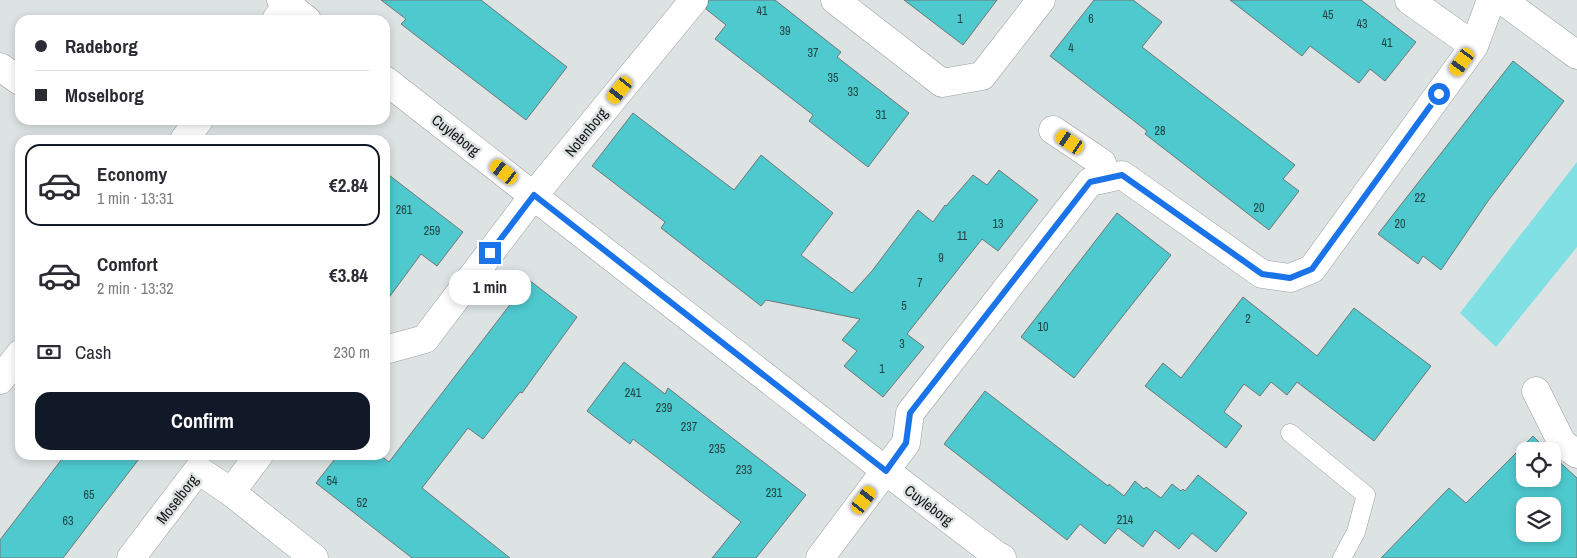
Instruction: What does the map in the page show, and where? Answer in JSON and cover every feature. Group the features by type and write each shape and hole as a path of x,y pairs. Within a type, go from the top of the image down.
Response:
{"street":[{"name":"Notenborg","path":"534,195 694,0"},
{"path":"835,0 942,83 982,76 1041,0"},
{"path":"1409,0 1474,46"},
{"path":"820,558 906,443 910,413 1090,182 1122,175 1262,274 1290,278 1312,269 1474,46 1491,0"},
{"path":"1502,0 1577,55"},
{"path":"0,67 15,78"},
{"name":"Cuyleborg","path":"390,84 886,471 996,556 1002,558"},
{"path":"1053,130 1102,164 1106,178"},
{"path":"390,349 425,339 534,195"},
{"path":"0,380 15,360"},
{"path":"1536,391 1562,443 1577,454"},
{"path":"231,492 255,460"},
{"name":"Moselborg","path":"132,558 198,470 231,492 314,558"}],"lane":[{"path":"1290,433 1366,495 1356,532 1342,558"}],"shaded area":[{"path":"1577,162 1577,247 1496,347 1460,313"}],"building":[{"path":"381,0 481,0 567,67 526,120 401,24 406,19"},
{"path":"709,0 775,0 841,52 837,57 909,113 868,167 809,121 813,115 715,39 726,25 706,9"},
{"path":"904,0 997,0 963,45"},
{"path":"1094,0 1133,0 1162,22 1142,47 1295,165 1283,179 1299,191 1269,230 1145,134 1147,131 1050,56"},
{"path":"1230,0 1361,0 1416,42 1385,81 1370,69 1359,83 1310,46 1302,56"},
{"path":"1513,61 1564,101 1488,201 1441,270 1423,256 1418,264 1378,234"},
{"path":"633,113 734,190 761,155 833,213 801,255 852,293 872,271 918,210 933,222 945,205 973,175 987,185 999,170 1038,200 998,251 982,239 907,334 924,347 883,397 844,366 857,351 842,340 860,319 766,300 761,306 661,228 665,222 592,166"},
{"path":"390,176 463,232 437,266 421,254 390,296"},
{"path":"1117,213 1171,255 1074,378 1021,337"},
{"path":"529,280 577,317 522,393 520,392 483,439 468,428 422,488 510,558 412,558 316,483 334,460 386,460 389,462"},
{"path":"1243,297 1317,356 1354,308 1431,366 1374,441 1297,382 1287,395 1271,382 1260,396 1244,384 1224,412 1242,426 1226,448 1145,386 1163,363 1181,378"},
{"path":"624,362 665,394 668,388 806,495 756,558 712,558 741,522 633,439 630,444 587,411"},
{"path":"985,391 1108,486 1109,484 1124,496 1135,481 1144,489 1146,487 1161,498 1172,484 1181,491 1183,489 1185,491 1198,475 1247,513 1216,552 1192,533 1179,549 1155,530 1143,547 1118,528 1105,544 1080,524 1067,540 944,444"},
{"path":"1533,436 1539,442 1527,442"},
{"path":"1516,453 1516,487 1561,487 1561,463 1577,478 1577,558 1381,558 1449,488 1466,503"},
{"path":"61,460 138,460 63,558 0,558 0,540"}],"route":[{"path":"490,253 534,195 886,471 906,443 910,413 1090,182 1122,175 1262,274 1290,278 1312,269 1439,94"}]}
